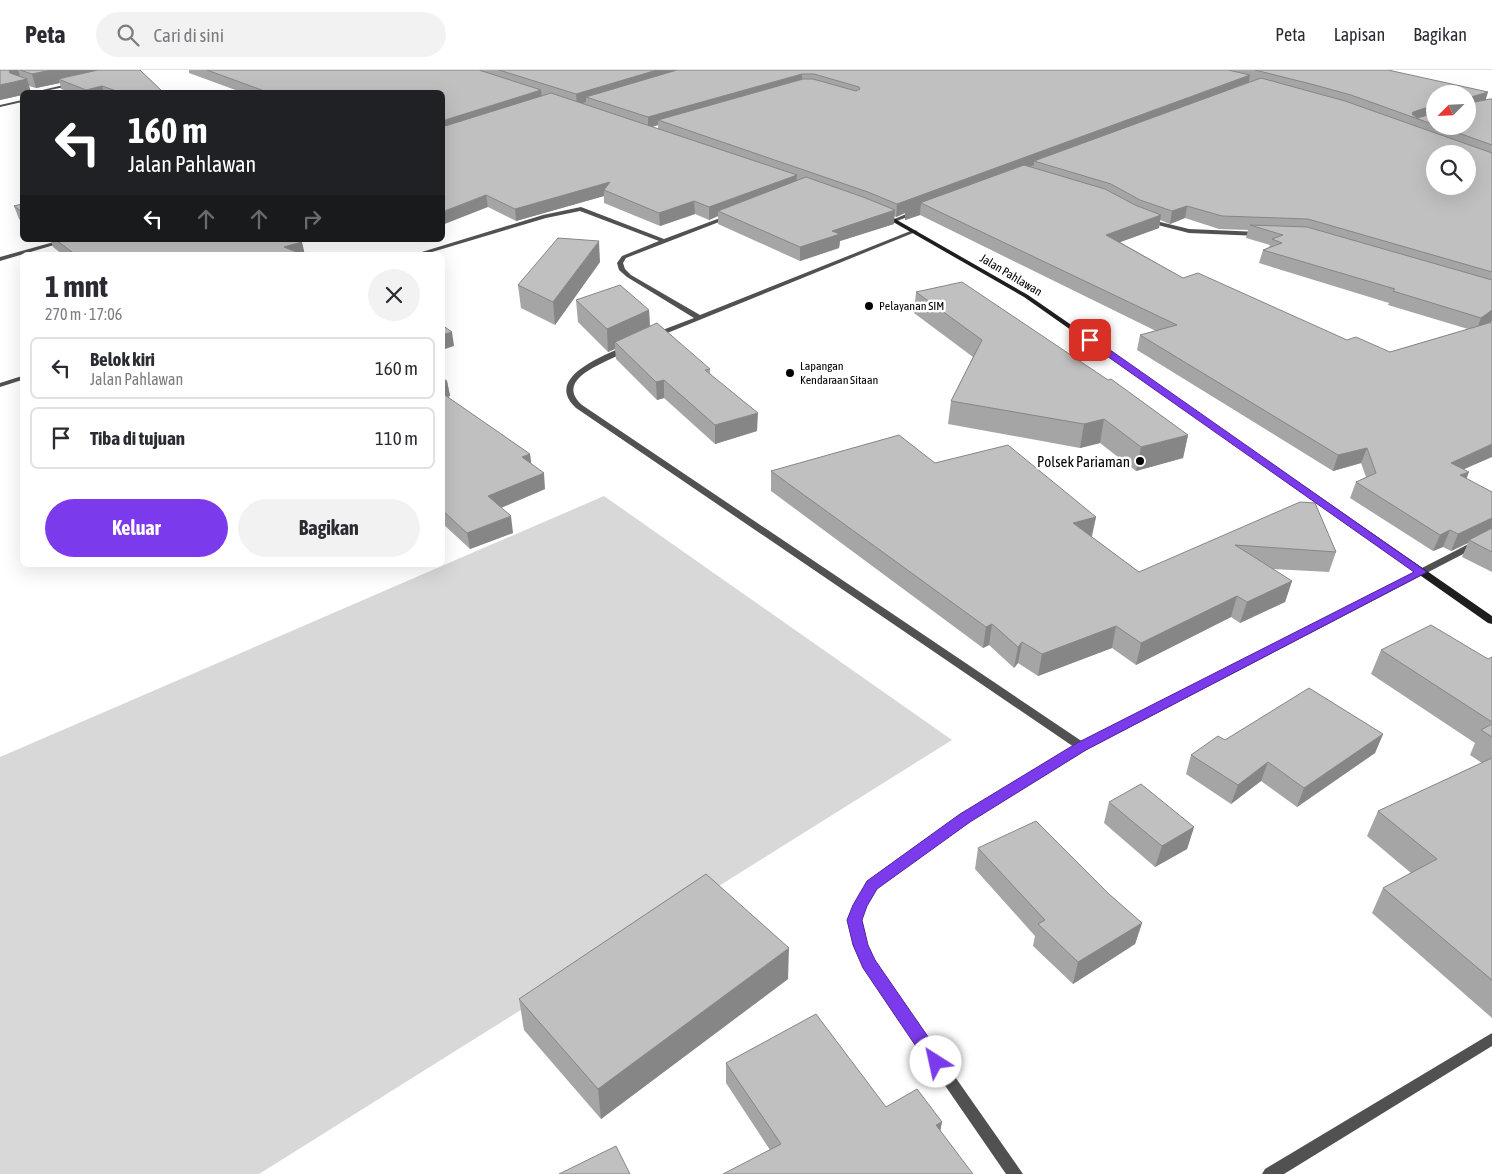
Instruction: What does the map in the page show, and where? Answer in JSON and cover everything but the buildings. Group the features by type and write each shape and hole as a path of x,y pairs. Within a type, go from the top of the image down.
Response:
{"street":[{"path":"45,90 82,82"},
{"path":"0,106 20,101"},
{"path":"425,252 546,216 580,209 664,242"},
{"name":"Jalan Pahlawan","path":"873,210 915,231 1026,296 1492,621"},
{"path":"895,220 922,210"},
{"path":"698,317 629,276 622,270 620,263 624,257 736,214"},
{"path":"1142,219 1164,227 1185,231 1264,234"},
{"path":"915,231 698,317 590,366 573,380 569,387 570,395 583,410 1082,746"},
{"path":"25,252 61,242"},
{"path":"0,259 20,253"},
{"path":"0,385 20,379"},
{"path":"1015,1174 868,964 860,945 855,920 860,905 872,885 965,818 1082,746 1492,535"},
{"path":"1270,1174 1492,1039"}],"shaded area":[{"path":"604,496 952,740 259,1174 0,1174 0,757 440,567 445,567 445,565"}],"place":[{"name":"Pelayanan SIM","path":"869,306"},
{"name":"Lapangan Kendaraan Sitaan","path":"790,373"},
{"name":"Polsek Pariaman","path":"1140,461"}],"route":[{"path":"936,1062 868,964 860,945 855,920 860,905 872,885 965,818 1082,746 1422,572 1090,340"}]}
